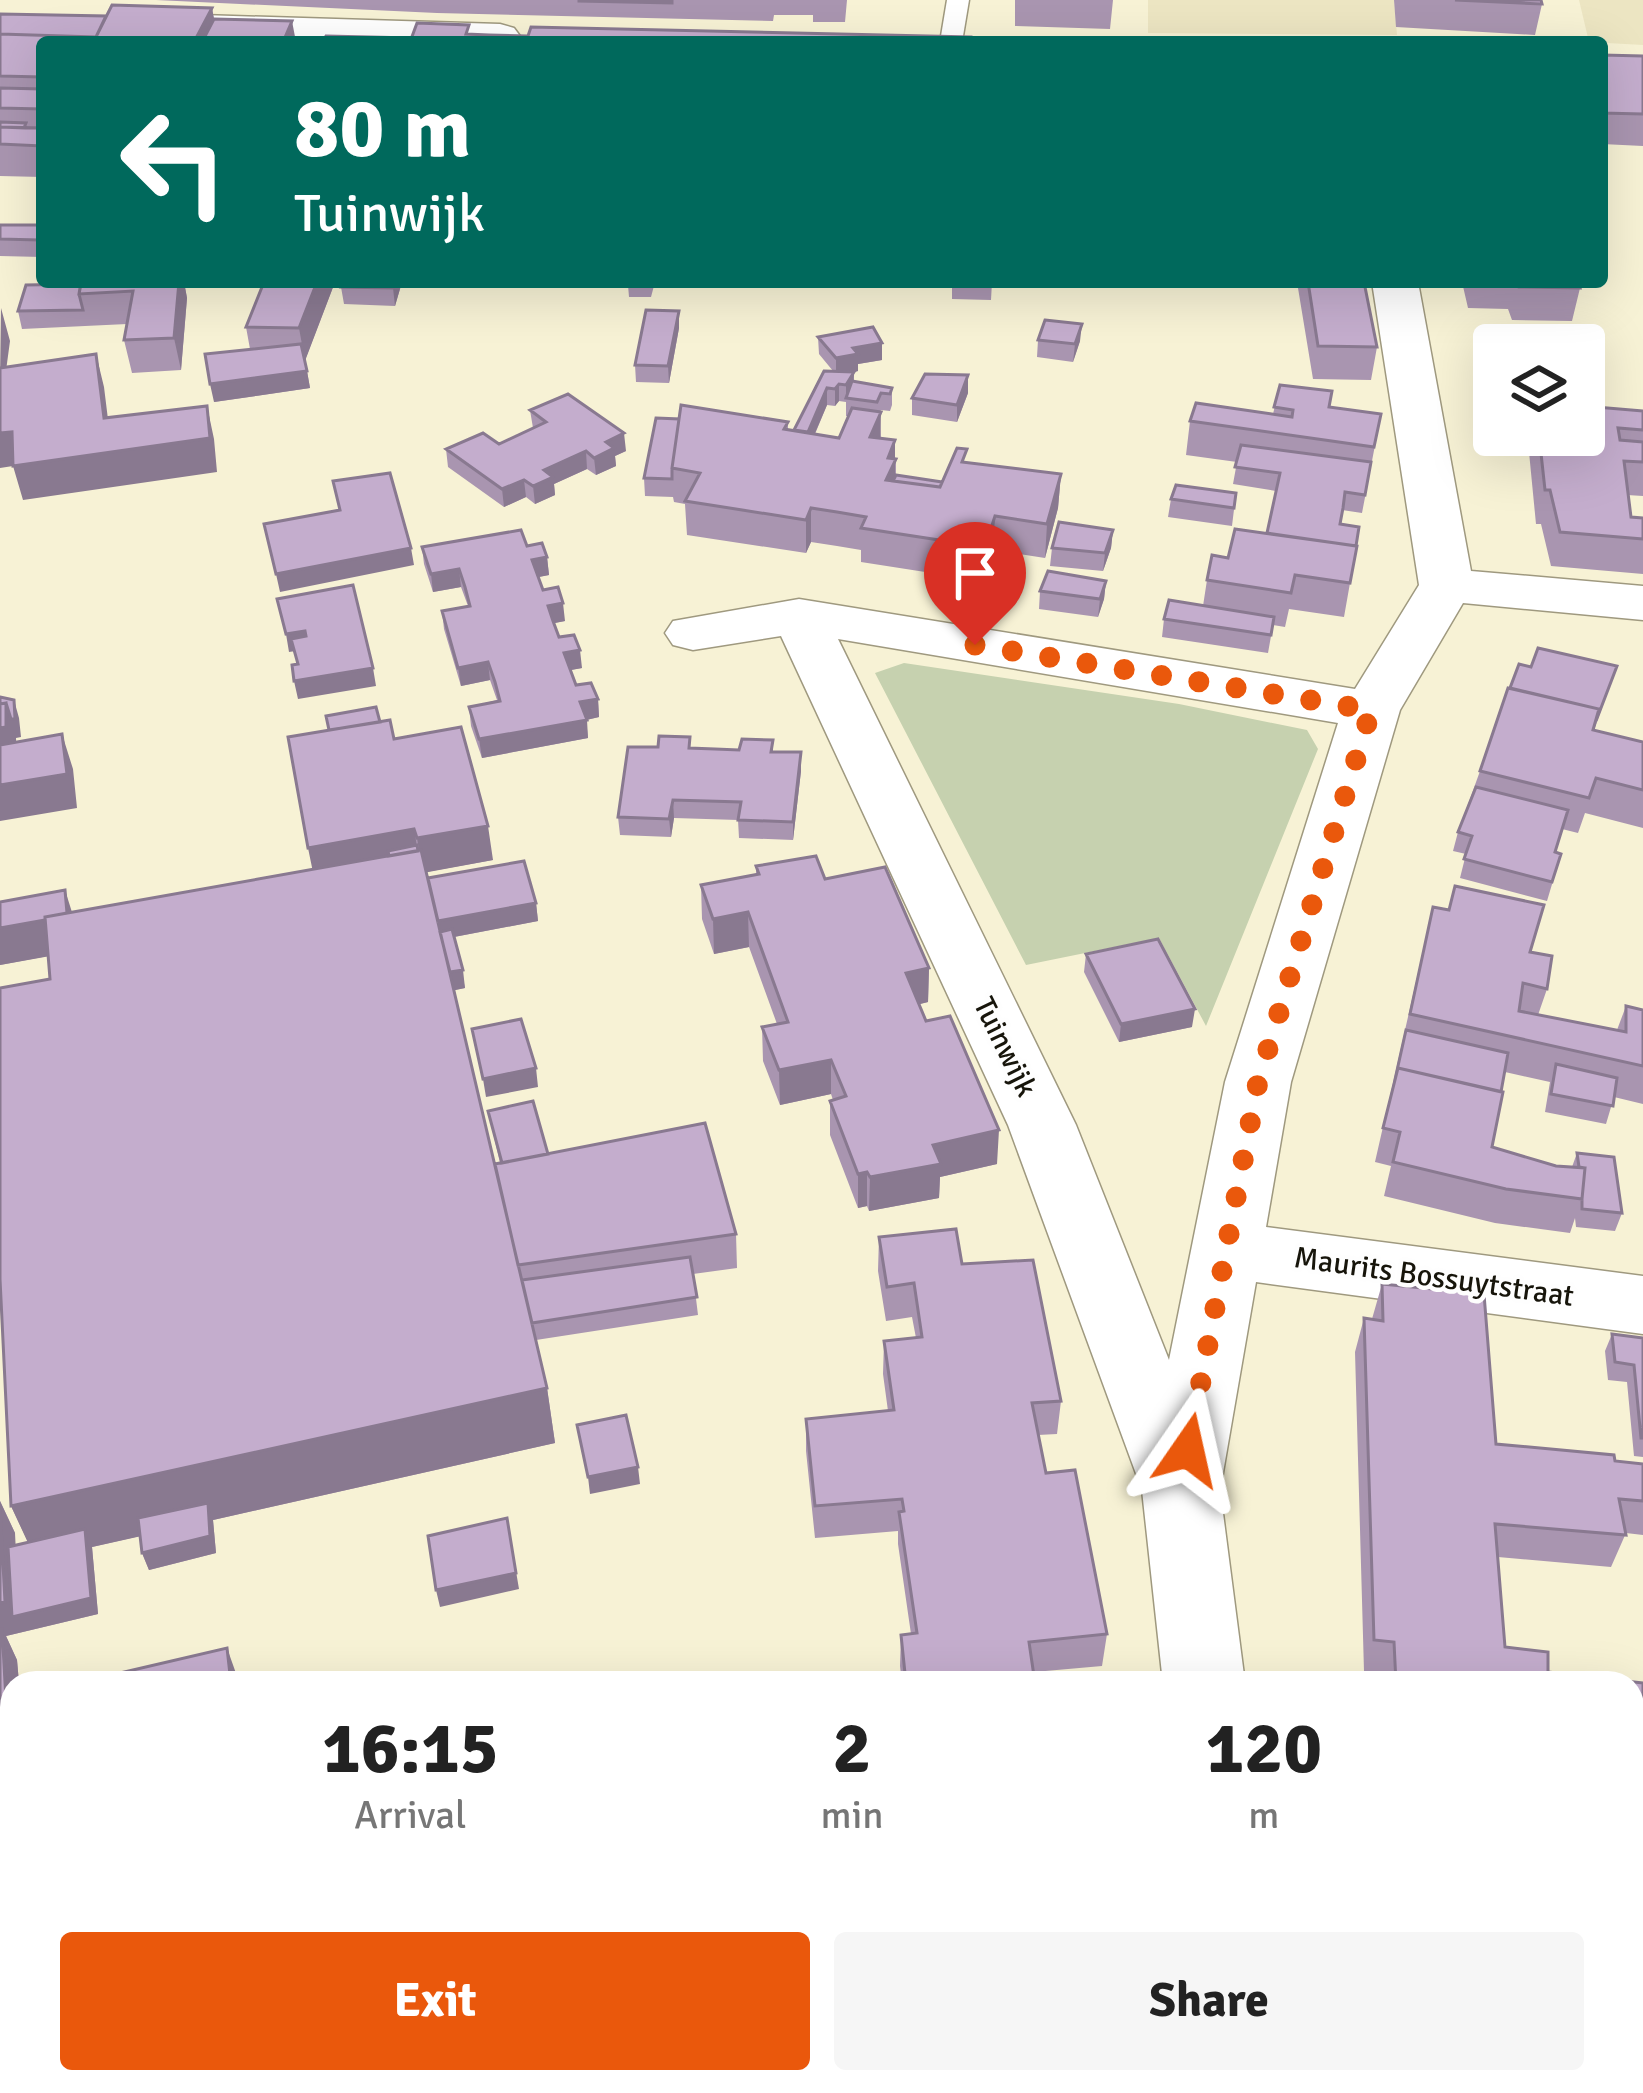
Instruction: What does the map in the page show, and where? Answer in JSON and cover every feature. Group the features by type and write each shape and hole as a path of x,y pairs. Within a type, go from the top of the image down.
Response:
{"street":[{"path":"170,26 512,36"},
{"path":"1396,288 1446,585 1643,603"},
{"name":"Tuinwijk","path":"1181,1490 1258,1082 1371,710 1446,585"},
{"path":"693,633 799,616 1371,710"},
{"name":"Tuinwijk","path":"799,616 1042,1125 1181,1490 1203,1671"},
{"name":"Maurits Bossuytstraat","path":"1226,1250 1643,1305"}],"lane":[{"path":"952,36 958,0"}],"shaded area":[{"path":"1148,0 1394,0 1397,35 1148,33"},
{"path":"1579,0 1643,0 1643,45 1608,43 1608,36 1588,36"}],"green space":[{"path":"904,663 1179,704 1307,730 1318,749 1206,1026 1159,938 1026,965 875,673"}],"building":[{"path":"672,0 672,3 579,1"},
{"path":"1455,0 1541,0 1542,4"},
{"path":"112,5 212,8 197,36 96,36"},
{"path":"0,14 106,16 96,36 0,34"},
{"path":"214,19 292,21 286,36 205,36"},
{"path":"417,23 469,25 466,34 528,36 412,36"},
{"path":"531,27 927,36 528,36"},
{"path":"0,34 64,36 36,36 36,77 0,76"},
{"path":"1608,55 1643,56 1643,114 1608,113"},
{"path":"0,88 36,89 36,109 0,108"},
{"path":"0,122 26,123 24,128 0,127"},
{"path":"0,127 36,128 36,146 0,144"},
{"path":"0,225 36,225 36,240 0,239"},
{"path":"26,285 80,288 83,310 18,311"},
{"path":"80,288 178,288 174,338 124,340 133,291 79,294"},
{"path":"262,288 315,288 299,328 246,327"},
{"path":"1309,288 1365,288 1377,347 1318,346"},
{"path":"646,310 679,311 668,366 635,365"},
{"path":"1045,320 1082,324 1075,344 1038,340"},
{"path":"873,327 882,343 853,348 858,354 836,358 818,337"},
{"path":"301,344 307,371 210,384 205,354"},
{"path":"96,354 104,418 207,406 210,438 13,466 12,432 0,433 0,368"},
{"path":"824,371 854,372 846,385 827,388 808,432 794,430"},
{"path":"925,374 968,375 957,405 912,398"},
{"path":"852,381 892,388 890,394 881,393 877,402 846,398"},
{"path":"1280,385 1332,391 1329,407 1381,414 1374,447 1190,421 1196,403 1292,417 1293,410 1274,407"},
{"path":"568,394 624,433 606,442 614,448 594,458 586,451 544,470 553,477 533,486 524,480 502,489 446,449 483,433 499,444 546,422 530,410"},
{"path":"681,405 788,422 784,429 839,438 852,408 881,412 870,437 895,440 888,458 896,459 886,480 940,487 957,448 967,449 962,462 1061,474 1047,524 995,516 985,547 861,528 866,517 811,508 806,520 685,501 700,473 672,468"},
{"path":"1605,408 1643,411 1643,430 1618,428 1620,440 1643,442 1643,462 1624,461 1631,517 1643,518 1643,539 1560,532 1550,490 1545,490 1541,456 1605,456"},
{"path":"656,418 679,419 672,479 644,478"},
{"path":"1241,445 1371,462 1365,495 1345,492 1340,524 1359,527 1356,546 1267,533 1280,473 1235,467"},
{"path":"390,473 411,548 276,574 264,524 340,510 333,481"},
{"path":"896,475 942,482 940,487 893,481"},
{"path":"1176,485 1236,493 1234,508 1171,499"},
{"path":"1059,522 1113,530 1105,553 1052,548"},
{"path":"1235,529 1357,546 1350,583 1295,575 1291,593 1207,580 1212,555 1228,558"},
{"path":"521,530 527,546 542,543 547,557 532,560 543,590 558,587 563,603 548,606 559,637 574,635 580,650 564,653 576,685 591,683 598,699 580,702 587,720 479,739 469,707 500,701 495,682 488,662 458,668 442,611 470,606 465,587 459,569 431,574 422,547"},
{"path":"1048,571 1106,581 1100,599 1040,591"},
{"path":"353,585 373,668 294,681 292,665 298,664 291,639 306,636 305,631 286,634 277,599"},
{"path":"1169,600 1274,617 1271,635 1164,619"},
{"path":"1538,648 1617,666 1596,721 1599,709 1510,688 1519,664 1531,667"},
{"path":"1508,688 1599,709 1593,730 1643,742 1643,790 1596,778 1589,798 1480,771"},
{"path":"0,697 14,700 15,719 6,703 0,704"},
{"path":"6,703 6,727 0,728 0,704"},
{"path":"376,707 380,722 329,730 326,716"},
{"path":"390,720 394,739 461,727 488,826 417,838 414,829 308,848 288,737"},
{"path":"62,734 67,774 0,785 0,745"},
{"path":"659,736 690,737 689,748 739,750 742,739 773,740 771,752 801,752 793,822 738,820 741,802 673,800 669,819 618,817 628,747 658,747"},
{"path":"1476,787 1568,810 1552,882 1464,859 1472,836 1458,832"},
{"path":"417,845 418,851 389,856 388,851"},
{"path":"421,850 547,1388 11,1506 0,1279 0,988 50,979 45,917"},
{"path":"816,856 825,879 885,867 929,968 906,973 926,1021 950,1016 999,1130 933,1145 941,1164 870,1177 867,1172 858,1174 830,1101 846,1096 831,1060 779,1070 762,1027 788,1022 748,912 713,919 701,885 759,874 756,866"},
{"path":"524,861 536,903 438,921 428,878"},
{"path":"1455,886 1544,905 1530,952 1552,956 1547,989 1523,983 1519,1011 1626,1032 1626,1006 1643,1010 1643,1066 1410,1014 1433,907 1449,910"},
{"path":"65,890 67,913 0,928 0,902"},
{"path":"452,929 463,970 450,972 440,932"},
{"path":"1158,939 1195,1009 1121,1024 1086,954"},
{"path":"521,1019 536,1068 483,1079 472,1029"},
{"path":"1406,1030 1508,1053 1501,1092 1398,1068 1394,1084"},
{"path":"1556,1064 1617,1078 1613,1106 1551,1094"},
{"path":"1398,1068 1503,1092 1492,1147 1556,1166 1585,1168 1582,1199 1506,1189 1393,1162 1400,1132 1383,1128"},
{"path":"533,1101 548,1154 502,1163 488,1111"},
{"path":"705,1123 736,1234 518,1265 495,1164"},
{"path":"1577,1153 1614,1157 1622,1213 1582,1209 1585,1168 1579,1167"},
{"path":"956,1229 962,1264 1033,1260 1061,1401 1032,1403 1046,1473 1075,1470 1107,1634 1029,1642 1033,1671 905,1671 901,1635 917,1633 899,1512 904,1511 902,1499 815,1506 806,1419 894,1410 884,1341 922,1337 914,1283 887,1287 879,1237"},
{"path":"690,1257 697,1297 532,1323 522,1280"},
{"path":"1382,1284 1484,1294 1496,1444 1614,1455 1615,1461 1643,1464 1643,1501 1619,1499 1626,1535 1495,1524 1505,1647 1548,1652 1548,1671 1395,1671 1394,1642 1374,1640 1364,1318 1383,1321"},
{"path":"1612,1334 1643,1338 1643,1438 1634,1365 1615,1362"},
{"path":"626,1415 638,1467 588,1477 577,1425"},
{"path":"208,1503 210,1536 142,1553 138,1518"},
{"path":"0,1507 5,1602 0,1603"},
{"path":"507,1518 516,1573 436,1590 428,1536"},
{"path":"85,1529 91,1598 12,1617 8,1547"},
{"path":"0,1629 2,1629 4,1671 0,1671"},
{"path":"227,1648 230,1671 128,1671"}],"route":[{"path":"975,645 1371,710 1258,1082 1188,1450"}]}
